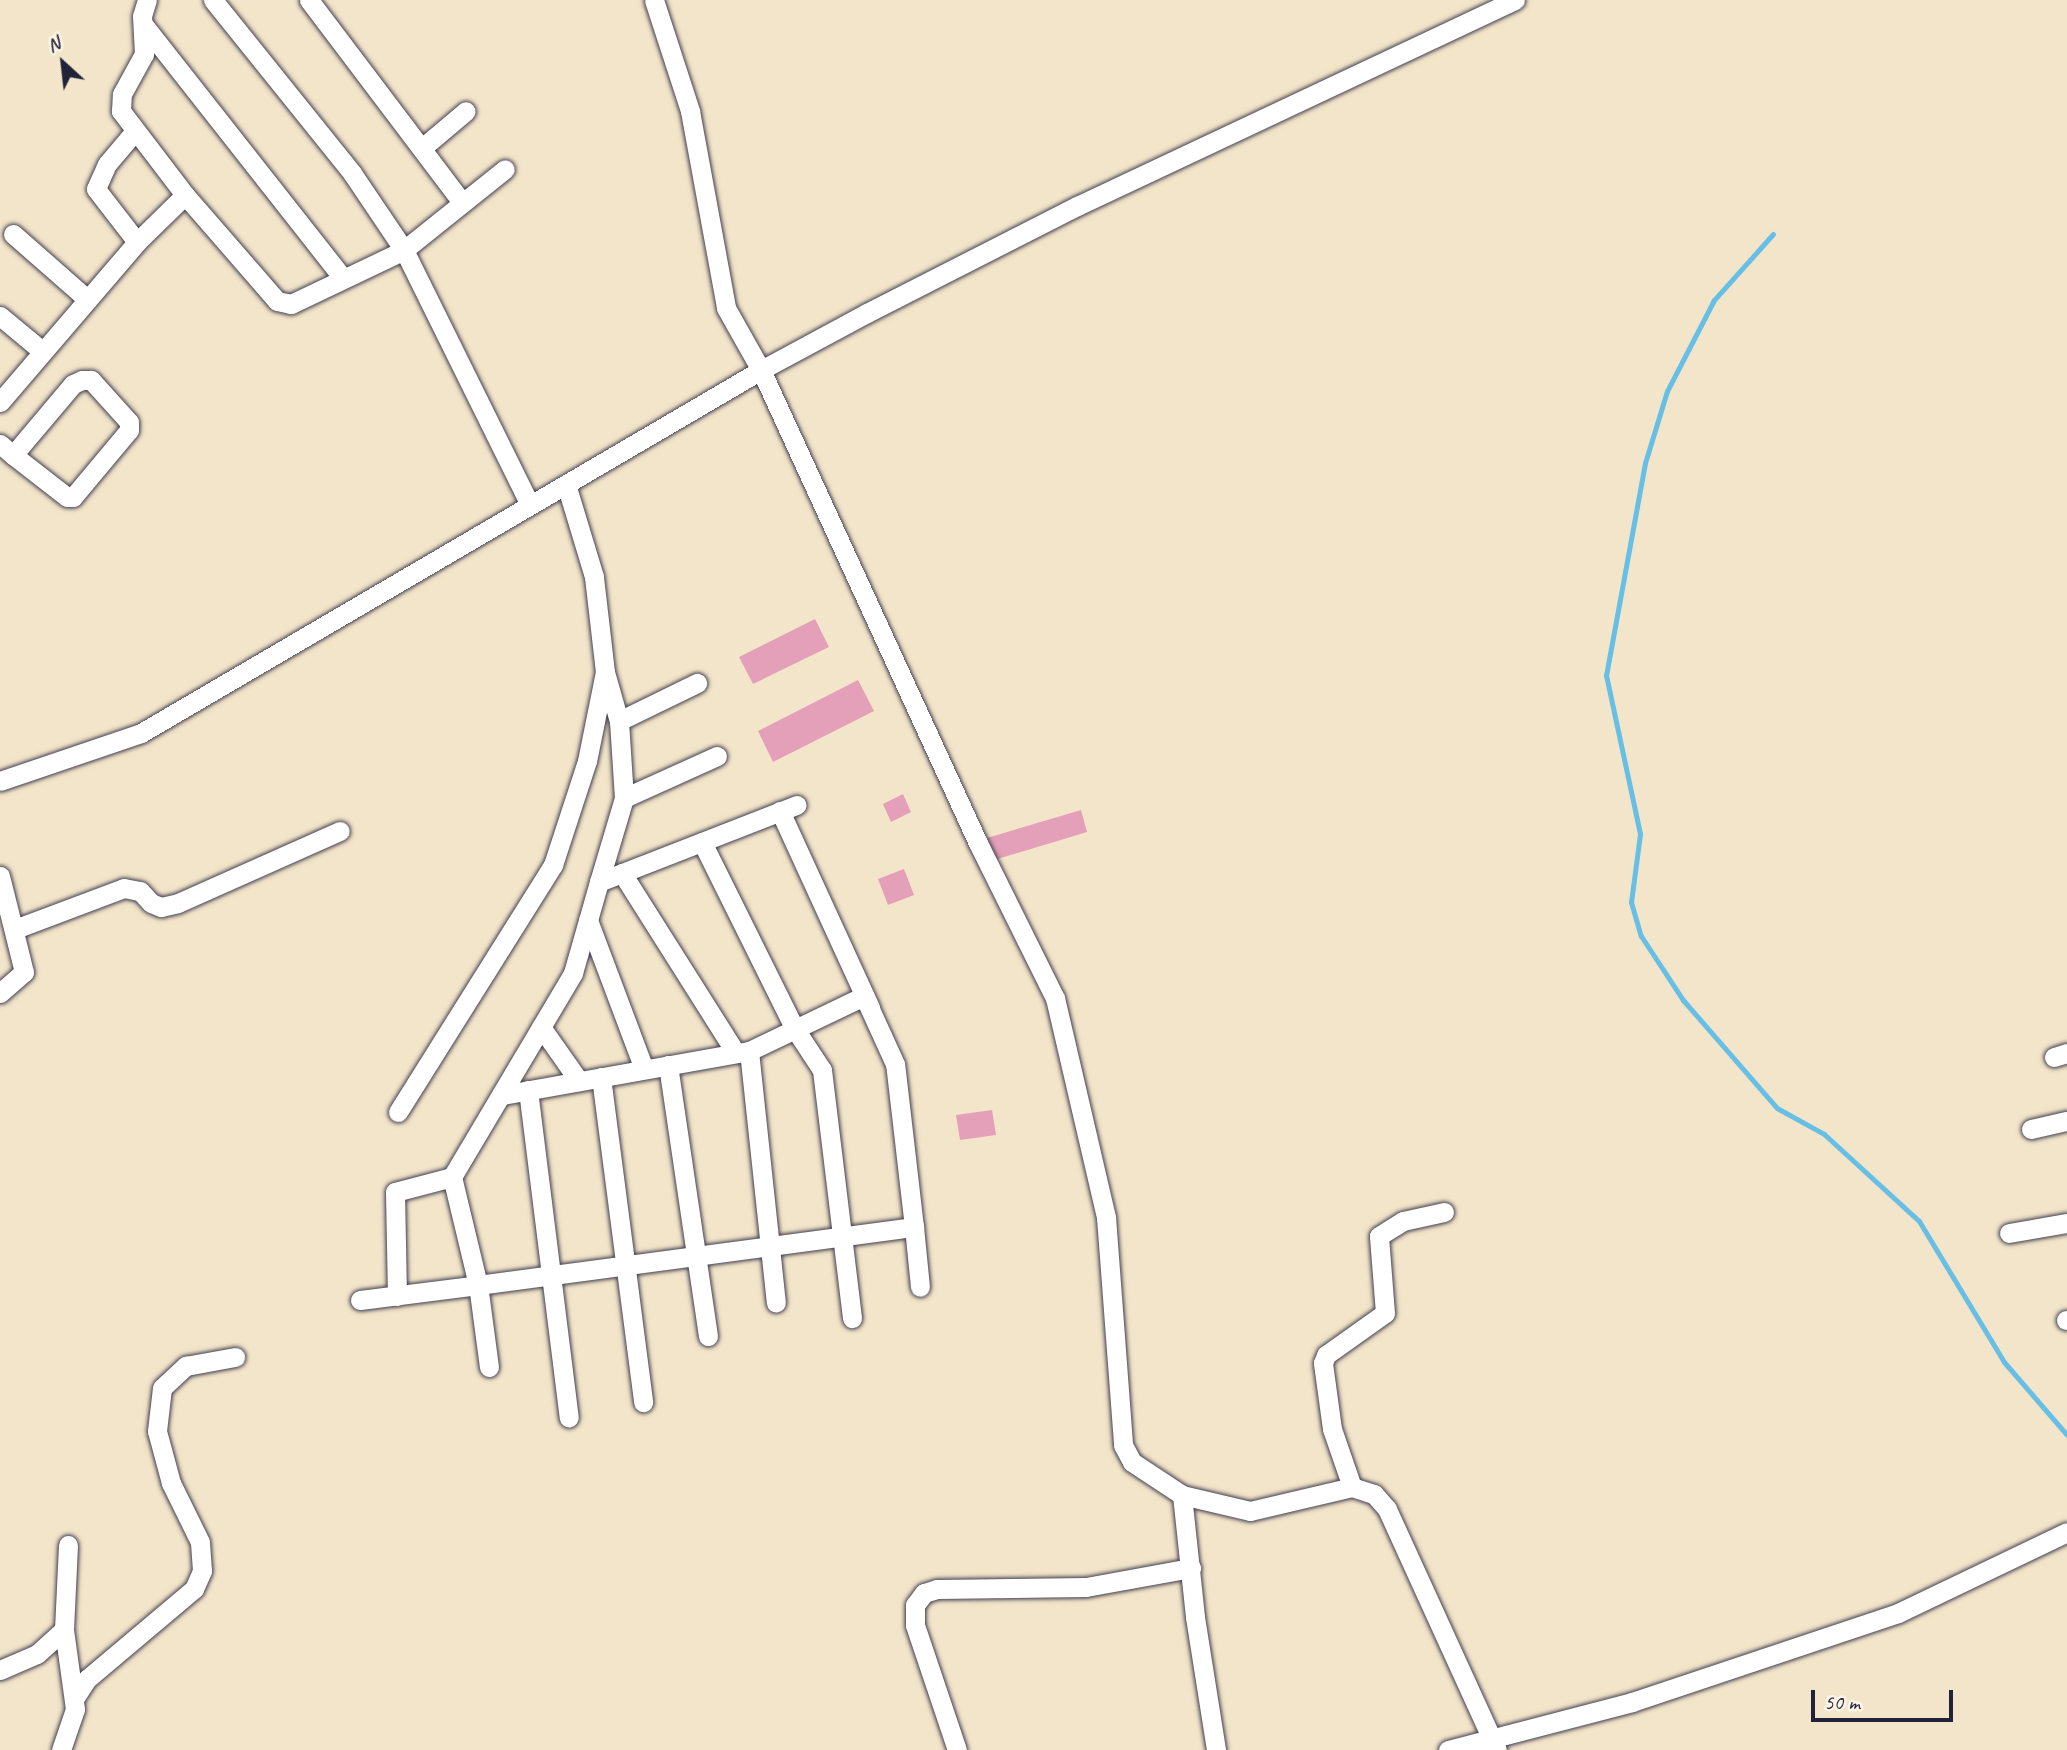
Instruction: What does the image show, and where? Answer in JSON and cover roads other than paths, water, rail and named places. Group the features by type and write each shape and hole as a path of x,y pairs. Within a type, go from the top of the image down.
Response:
{"street":[{"path":"146,0 142,23 144,54 120,103 135,131 185,195 277,301 291,304 404,250 461,201 505,169"},
{"path":"213,0 352,173 404,250 530,505"},
{"path":"309,0 461,201"},
{"path":"654,0 690,111 726,308 761,370 978,843 1055,998 1106,1217 1123,1445 1132,1462 1182,1495 1250,1511 1352,1487 1374,1494 1387,1509 1495,1745"},
{"path":"0,781 141,733 761,370 1077,206 1515,0"},
{"path":"142,23 342,278"},
{"path":"422,148 466,110"},
{"path":"135,131 107,164 96,189 137,242"},
{"path":"0,402 41,350 137,242 185,195"},
{"path":"13,234 87,299"},
{"path":"0,316 41,350"},
{"path":"82,380 91,380 129,422 130,430 73,497 66,497 6,450 72,384 82,380"},
{"path":"397,1296 395,1192 452,1177 573,973 624,798 619,721 605,672 594,577 566,484"},
{"path":"398,1112 553,865 587,761 605,672"},
{"path":"619,721 697,683"},
{"path":"624,798 717,756"},
{"path":"600,882 789,808 864,996 895,1064 920,1287"},
{"path":"15,929 124,888 140,891 151,903 161,906 178,902 340,831"},
{"path":"702,842 795,1029 822,1070 852,1318"},
{"path":"622,873 742,1052 766,1247 776,1303"},
{"path":"0,876 24,972 0,993"},
{"path":"588,920 644,1069"},
{"path":"501,1095 742,1052 864,996"},
{"path":"864,996 884,1038"},
{"path":"541,1027 579,1081"},
{"path":"668,1065 708,1336"},
{"path":"601,1077 628,1265 643,1402"},
{"path":"528,1090 569,1417"},
{"path":"2031,1129 2067,1121"},
{"path":"452,1177 478,1285 489,1367"},
{"path":"1352,1487 1332,1429 1323,1363 1326,1355 1385,1313 1379,1236 1403,1221 1444,1212"},
{"path":"2009,1233 2067,1223"},
{"path":"360,1300 914,1227"},
{"path":"74,1699 87,1679 194,1590 202,1571 200,1542 171,1483 157,1431 162,1388 186,1366 235,1357"},
{"path":"1182,1495 1216,1750"},
{"path":"1448,1750 1495,1745 1898,1614 2067,1532"},
{"path":"61,1750 72,1729 74,1699 64,1630 68,1545"},
{"path":"957,1750 915,1625 915,1605 924,1593 937,1589 1086,1587 1191,1569"},
{"path":"0,1670 37,1654 64,1630"}],"waterway":[{"path":"1773,234 1714,300 1667,391 1645,463 1606,675 1640,834 1631,902 1641,936 1683,1000 1777,1108 1824,1134 1919,1221 2004,1362 2067,1435"}]}
